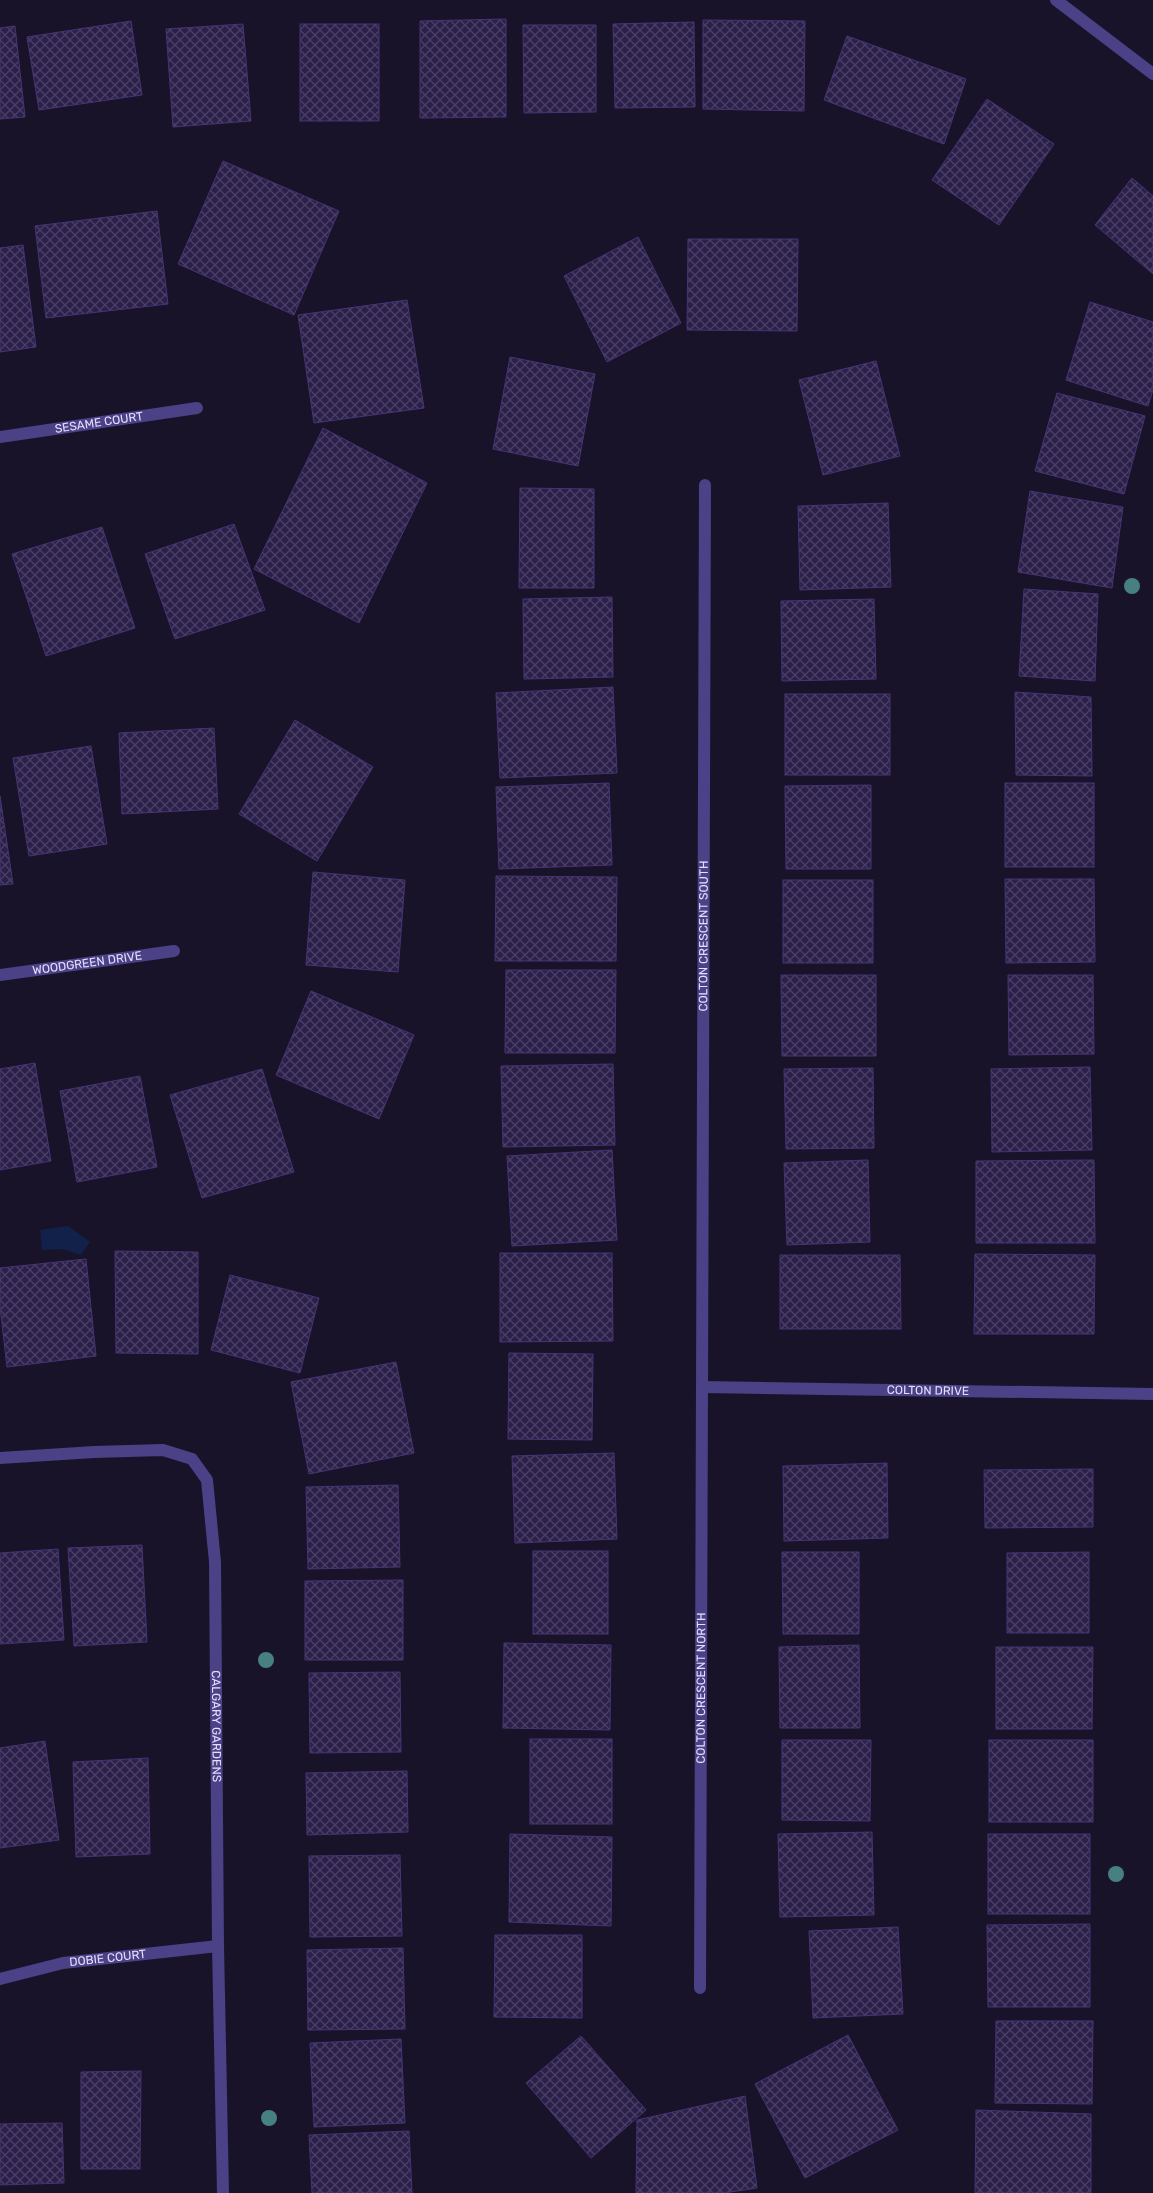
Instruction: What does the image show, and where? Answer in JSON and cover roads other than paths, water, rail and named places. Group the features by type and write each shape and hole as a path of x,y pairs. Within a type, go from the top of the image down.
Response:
{"street":[{"path":"1056,0 1153,74"},
{"name":"SESAME COURT","path":"0,437 197,408"},
{"name":"COLTON CRESCENT SOUTH","path":"702,1387 704,485"},
{"name":"WOODGREEN DRIVE","path":"0,975 174,951"},
{"name":"COLTON DRIVE","path":"702,1387 1153,1394"},
{"name":"COLTON CRESCENT NORTH","path":"700,1988 702,1387"},
{"name":"CALGARY GARDENS","path":"0,1458 163,1450 192,1459 207,1480 215,1562 218,1946 223,2193"},
{"name":"DOBIE COURT","path":"0,1979 62,1963 218,1946"}],"water":[{"path":"68,1226 90,1242 81,1255 62,1249 42,1250 40,1230"}]}
